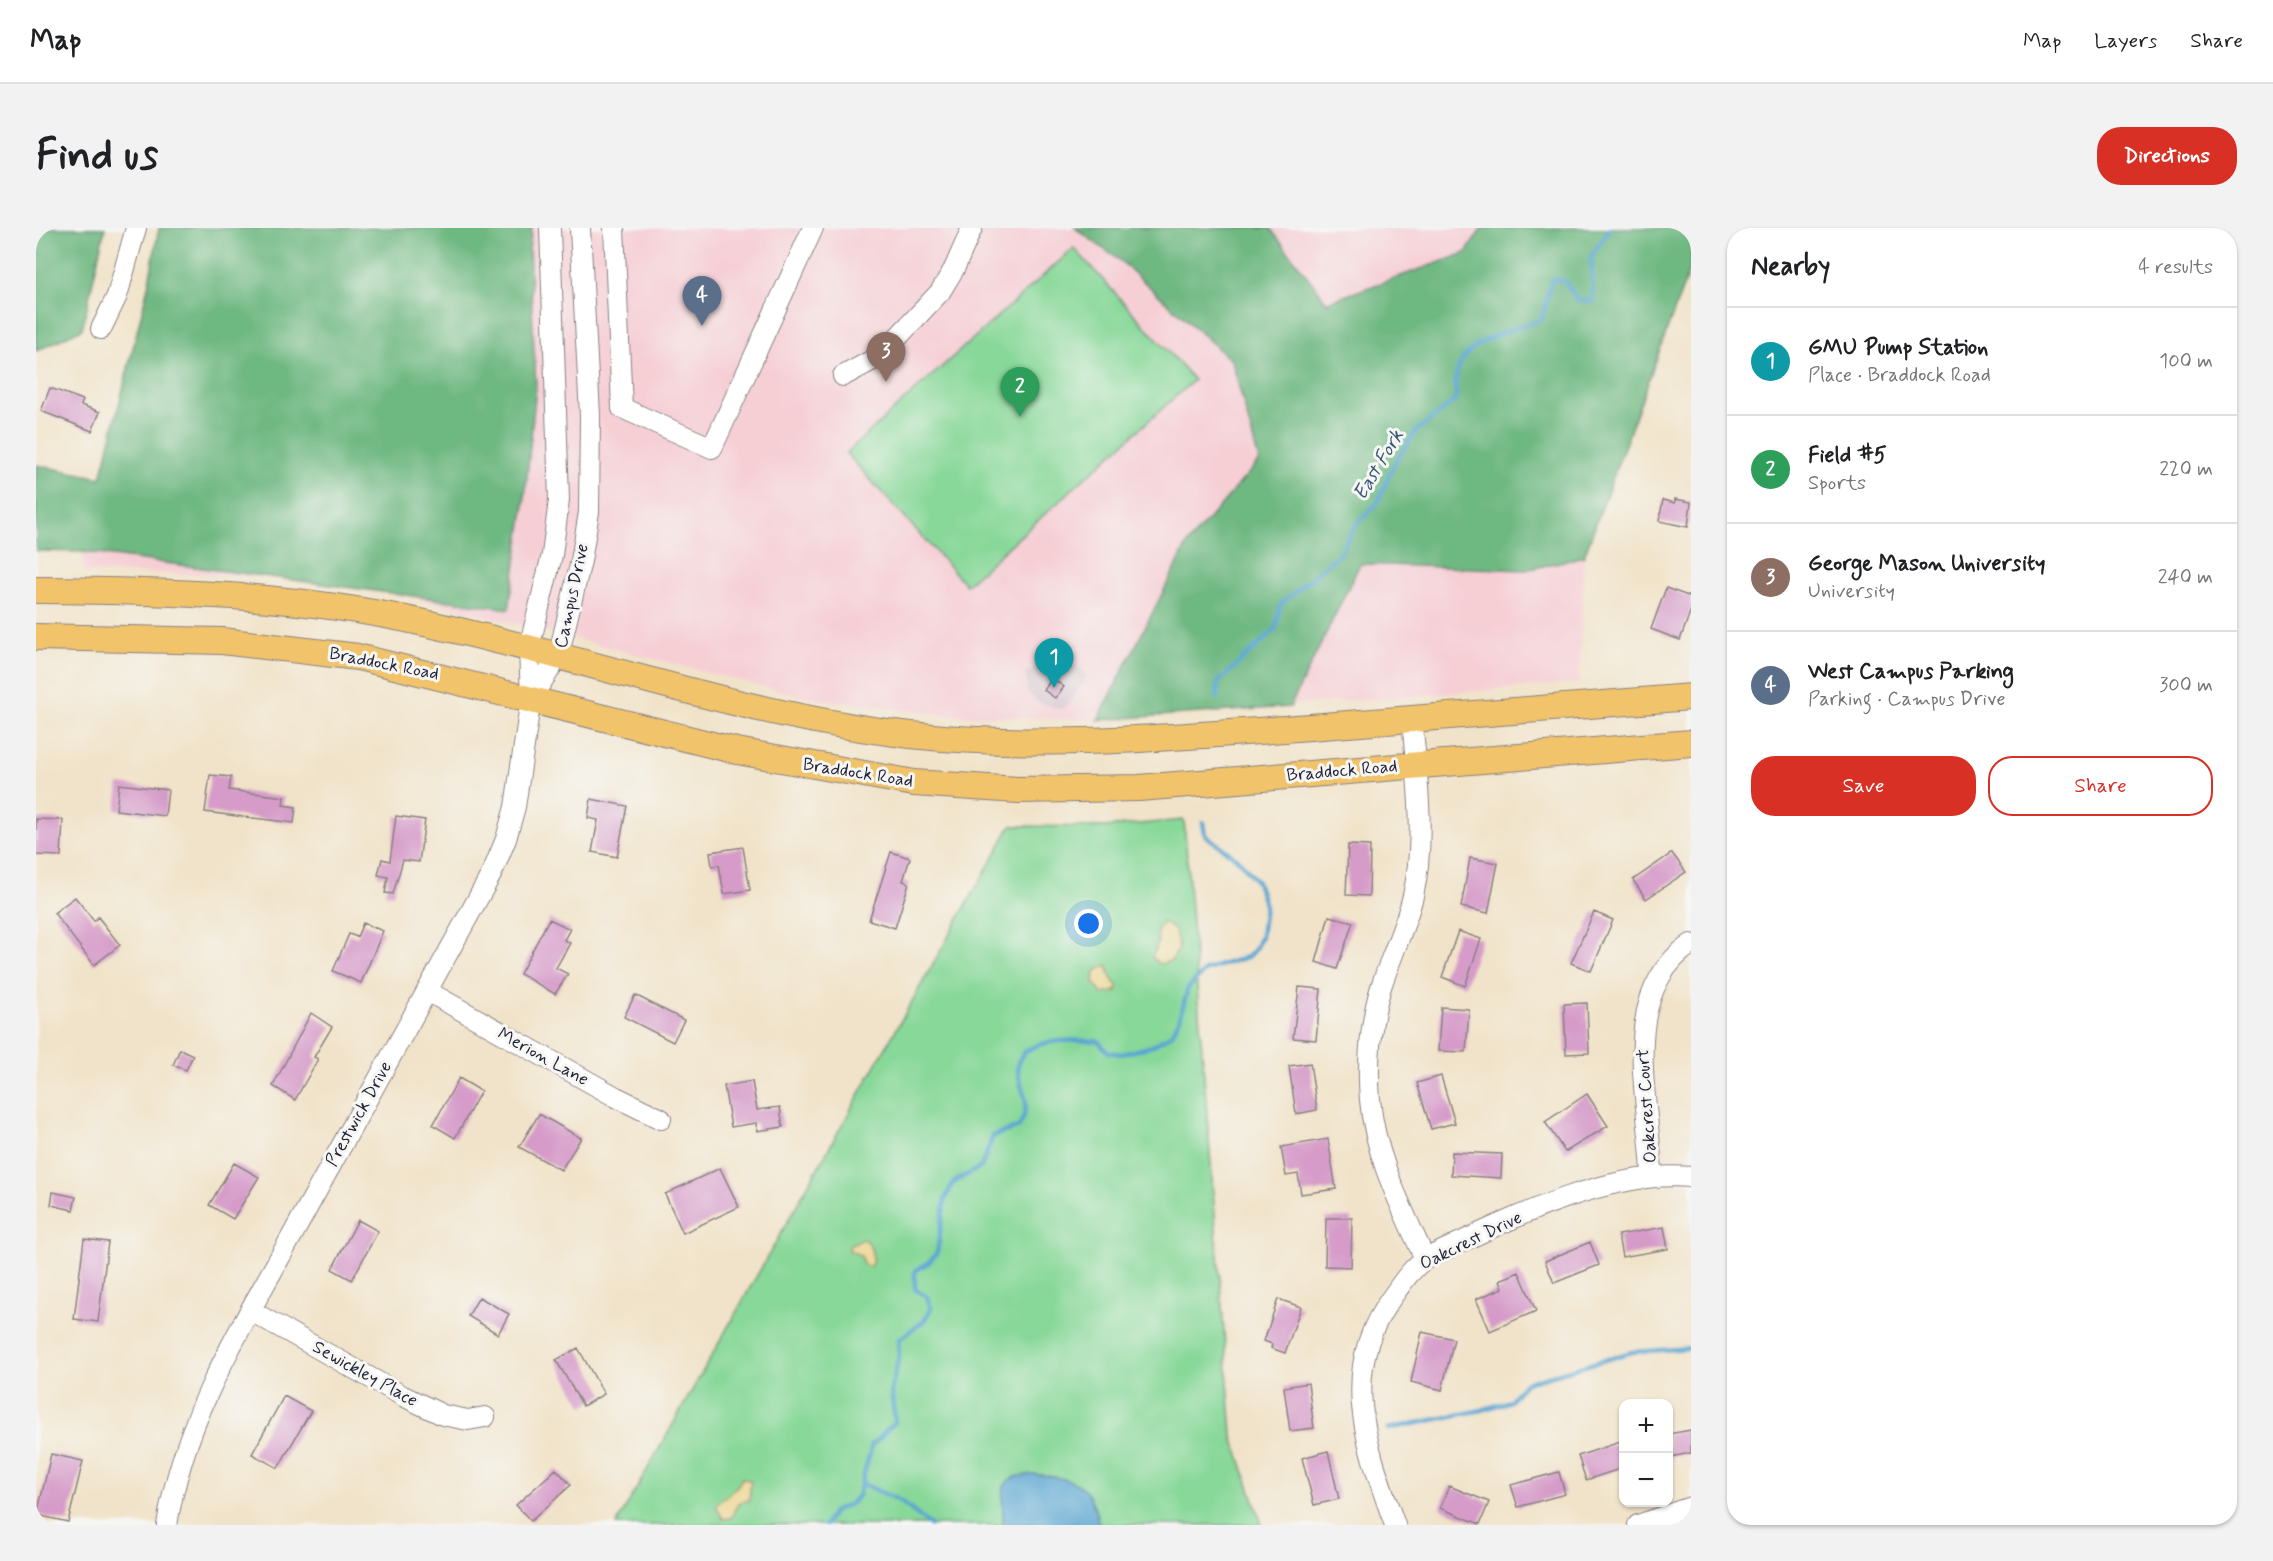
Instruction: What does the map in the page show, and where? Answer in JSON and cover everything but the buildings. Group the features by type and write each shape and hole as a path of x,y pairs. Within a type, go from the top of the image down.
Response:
{"main road":[{"path":"36,590 153,591 277,598 420,622 720,698 843,725 973,741 1138,741 1691,697"},
{"name":"Braddock Road","path":"36,637 222,641 286,647 369,659 737,751 914,783 1018,790 1139,788 1691,743"}],"street":[{"path":"101,329 117,296 136,228"},
{"name":"Campus Drive","path":"531,698 529,648 552,555 559,500 550,228"},
{"name":"Campus Drive","path":"531,698 558,657 585,536 591,483 590,415 580,228"},
{"path":"614,228 622,408 712,448 813,228"},
{"path":"843,376 880,356 940,292 954,269 972,228"},
{"name":"Prestwick Drive","path":"167,1525 181,1460 197,1414 251,1311 492,873 506,839 515,807 531,698"},
{"path":"1412,719 1420,818 1417,874 1406,921 1380,989 1371,1038 1369,1078 1373,1120 1383,1164 1425,1259"},
{"name":"Oakcrest Court","path":"1652,1175 1651,1137 1641,1057 1644,1021 1659,978 1668,964 1691,944"},
{"name":"Merion Lane","path":"427,991 616,1097 661,1119"},
{"name":"Oakcrest Drive","path":"1395,1525 1367,1444 1362,1416 1362,1369 1365,1352 1379,1318 1411,1271 1425,1259 1550,1204 1652,1175 1691,1177"},
{"name":"Sewickley Place","path":"251,1311 403,1396 443,1415 468,1420 485,1417"},
{"path":"1640,1525 1691,1507"}],"shaded area":[{"path":"162,228 1691,228 1691,265 1584,556 1579,683 1098,720 944,715 804,697 403,595 250,575 84,572 83,552"},
{"path":"1061,656 1083,671 1086,678 1068,705 1061,709 1040,703 1027,692 1026,674 1046,659"}],"green space":[{"path":"36,228 105,228 82,329 36,351"},
{"path":"159,228 532,228 529,249 536,387 523,516 509,609 83,552 36,551 36,465 101,478 148,287"},
{"path":"1075,228 1270,228 1327,302 1466,253 1482,228 1691,228 1691,265 1584,556 1526,570 1360,564 1290,707 1098,720 1188,543 1259,461 1232,361 1123,263"},
{"path":"1074,248 1194,380 966,585 846,453"},
{"path":"1184,820 1232,1434 1262,1525 616,1525 1011,826 1104,827"}],"sand":[{"path":"1163,922 1175,930 1179,949 1171,961 1159,964 1152,957 1158,943 1157,930"},
{"path":"1107,965 1111,978 1118,986 1117,991 1102,994 1094,982 1095,971"},
{"path":"864,1239 872,1252 873,1260 870,1267 863,1264 861,1256 849,1250 850,1244"},
{"path":"742,1478 751,1481 749,1500 738,1503 731,1518 723,1519 716,1505 734,1489"}],"water":[{"path":"1035,1474 1061,1478 1079,1485 1091,1499 1099,1525 1003,1525 1002,1495 1007,1482 1022,1475"}],"waterway":[{"name":"East Fork","path":"1217,698 1218,682 1276,629 1280,605 1339,554 1355,526 1378,502 1394,464 1416,431 1456,400 1456,377 1460,364 1468,353 1503,332 1542,319 1552,279 1565,281 1577,300 1593,301 1591,256 1610,228"},
{"name":"East Fork","path":"825,1525 834,1511 850,1504 858,1496 872,1445 895,1422 891,1390 899,1356 898,1340 924,1321 931,1308 927,1297 915,1289 915,1271 928,1263 937,1253 945,1199 954,1182 981,1167 993,1136 1019,1127 1026,1102 1019,1078 1020,1058 1037,1045 1050,1042 1098,1041 1108,1052 1122,1054 1152,1046 1172,1034 1180,1018 1188,988 1206,970 1247,957 1254,951 1261,936 1265,906 1257,882 1240,861 1205,835 1203,822"},
{"path":"1388,1429 1482,1410 1510,1401 1525,1383 1632,1352 1691,1348"},
{"path":"863,1484 900,1501 930,1525"}],"place":[{"name":"West Campus Parking","path":"702,326"},
{"name":"George Mason University","path":"886,382"},
{"name":"Field #5","path":"1020,417"},
{"name":"GMU Pump Station","path":"1054,688"}]}
